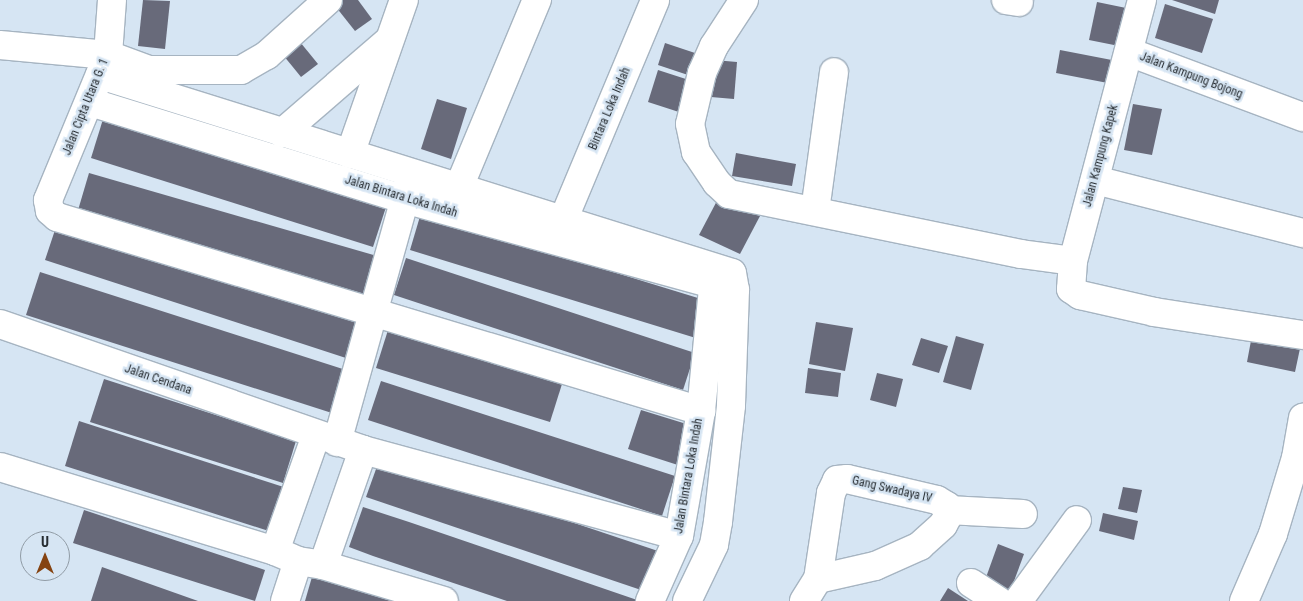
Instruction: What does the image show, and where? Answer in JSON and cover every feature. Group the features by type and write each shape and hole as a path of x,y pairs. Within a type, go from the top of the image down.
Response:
{"street":[{"name":"Jalan Cipta Utara G. 1","path":"112,0 104,65 48,200 50,211 57,217 372,314"},
{"path":"0,45 104,65 149,70 241,70 267,55 328,0"},
{"path":"350,154 404,0"},
{"path":"459,187 537,0"},
{"name":"Bintara Loka Indah","path":"564,218 655,0"},
{"path":"744,0 723,28 702,73 693,109 691,136 704,164 729,194 1021,254 1072,261"},
{"name":"Jalan Kampung Bojong","path":"1142,0 1129,52 1303,117"},
{"path":"282,133 389,41"},
{"name":"Jalan Kampung Kapek","path":"1129,52 1072,261 1069,284 1071,289 1080,295 1154,312 1303,335"},
{"path":"104,65 282,133 564,218 721,281 731,406 714,545 687,601"},
{"path":"815,211 834,72"},
{"name":"Jalan Bintara Loka Indah","path":"90,102 404,199 721,281 679,536 650,601"},
{"path":"285,601 299,559 326,439 372,314 412,172"},
{"path":"1095,180 1303,233"},
{"path":"372,314 701,411"},
{"name":"Jalan Cendana","path":"0,324 326,439 679,536"},
{"path":"1244,601 1273,534 1296,458 1303,418"},
{"path":"299,559 363,450"},
{"path":"0,467 299,559 444,601"},
{"name":"Gang Swadaya IV","path":"847,479 944,503 948,510 943,525 920,546 875,566 811,590 831,492 836,480 847,479"},
{"path":"948,510 1023,514"},
{"path":"1018,601 1077,520"},
{"path":"971,584 999,601"}],"building":[{"path":"143,0 170,1 165,49 138,46"},
{"path":"335,0 358,0 372,19 355,31 332,2"},
{"path":"1172,0 1219,0 1215,14"},
{"path":"1097,2 1131,9 1124,47 1089,40"},
{"path":"1165,4 1213,19 1202,53 1155,38"},
{"path":"296,37 318,64 301,77 279,50"},
{"path":"665,43 701,55 694,77 658,65"},
{"path":"1060,50 1117,61 1113,84 1056,73"},
{"path":"714,60 737,62 734,99 711,97"},
{"path":"658,70 692,81 682,113 648,102"},
{"path":"437,99 467,108 451,159 421,149"},
{"path":"1133,104 1162,109 1152,155 1124,150"},
{"path":"104,116 387,204 373,247 91,158"},
{"path":"736,153 796,164 792,186 732,176"},
{"path":"89,173 377,256 364,300 76,217"},
{"path":"719,197 760,216 740,254 699,235"},
{"path":"421,213 711,302 699,339 410,250"},
{"path":"58,221 362,320 349,359 45,260"},
{"path":"406,258 695,353 683,390 394,295"},
{"path":"40,272 349,371 335,414 26,315"},
{"path":"816,322 853,328 845,371 809,364"},
{"path":"388,330 562,384 550,422 376,368"},
{"path":"1253,330 1302,339 1295,372 1247,362"},
{"path":"956,336 984,344 971,390 943,382"},
{"path":"921,338 948,346 939,373 912,365"},
{"path":"808,368 841,373 838,397 805,393"},
{"path":"877,373 903,379 896,407 870,400"},
{"path":"104,379 296,441 283,483 90,422"},
{"path":"381,381 675,476 662,516 368,420"},
{"path":"641,410 693,426 681,466 628,449"},
{"path":"79,421 293,490 278,534 65,466"},
{"path":"380,458 661,552 647,592 366,497"},
{"path":"1123,487 1142,490 1137,513 1118,509"},
{"path":"363,507 640,601 507,601 373,556 349,547"},
{"path":"84,510 265,570 255,601 73,543"},
{"path":"1103,513 1138,521 1134,540 1099,531"},
{"path":"998,544 1024,554 1010,592 984,583"},
{"path":"102,567 198,601 91,601"},
{"path":"314,570 414,601 305,601"},
{"path":"948,588 968,601 940,601"}]}
